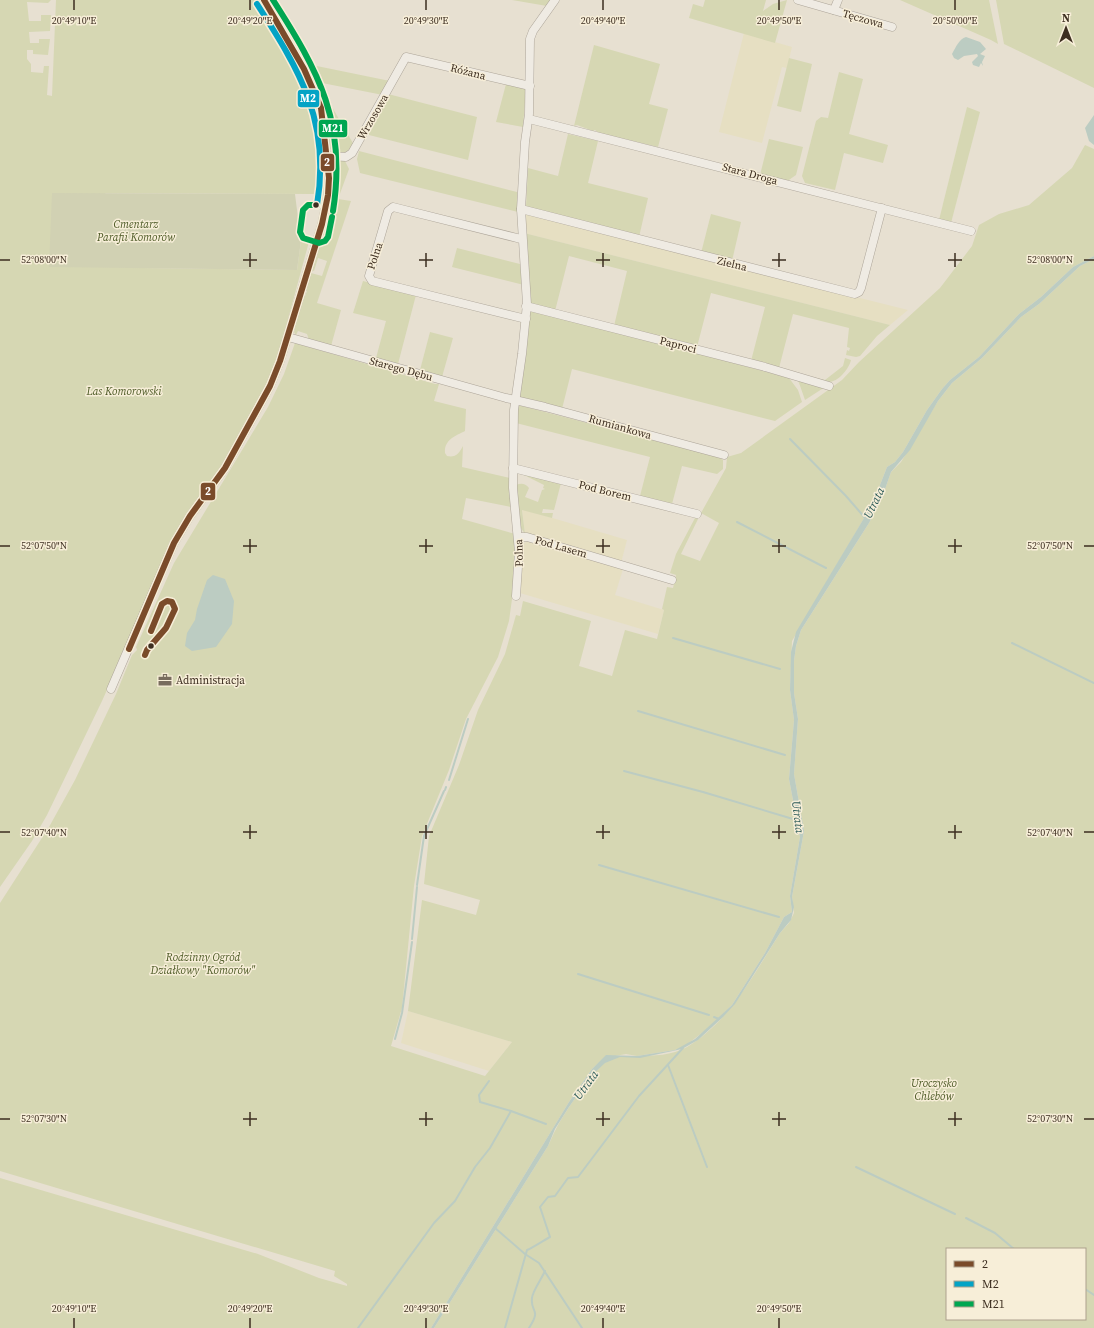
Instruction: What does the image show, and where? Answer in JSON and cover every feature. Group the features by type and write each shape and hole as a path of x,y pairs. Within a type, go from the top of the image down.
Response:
{"street":[{"path":"111,689 171,549 190,516 225,468 250,425 277,372 322,224 329,188 323,120 315,93 302,65 264,0"},
{"name":"Polna","path":"516,596 519,573 519,537 513,468 515,400 526,319 521,239 521,209 524,150 529,119 531,35 555,0"},
{"name":"Tęczowa","path":"798,0 892,27"},
{"name":"Tęczowa","path":"834,10 838,0"},
{"name":"Wrzosowa","path":"327,156 349,156 384,99 406,57"},
{"name":"Różana","path":"406,57 530,86"},
{"name":"Stara Droga","path":"529,119 971,231"},
{"name":"Polna","path":"521,239 393,207 388,211 369,276 372,281 526,319"},
{"name":"Zielna","path":"521,209 855,294 859,292 861,288 882,208"},
{"name":"Paproci","path":"526,306 765,367 829,386"},
{"name":"Starego Dębu","path":"288,337 515,400"},
{"name":"Rumiankowa","path":"515,400 724,455"},
{"name":"Pod Borem","path":"513,468 697,514"},
{"name":"Pod Lasem","path":"519,537 527,537 672,580"}],"shaded area":[{"path":"744,33 792,47 787,68 782,67 762,143 719,132"},
{"path":"523,213 908,310 890,325 524,233"},
{"path":"522,509 627,540 621,563 525,534"},
{"path":"528,541 623,569 615,595 664,610 658,634 520,593 523,544"},
{"path":"408,1011 512,1042 489,1071 401,1043"}],"green space":[{"name":"Las Komorowski","path":"0,0 51,0 48,3 27,2 29,21 41,21 41,15 51,15 50,31 29,32 30,43 39,43 39,39 50,39 48,55 33,54 33,50 27,50 27,59 31,64 31,72 43,73 44,66 49,66 47,95 52,96 56,0 258,0 291,56 315,106 324,171 324,188 322,204 314,207 312,205 315,203 315,194 105,193 143,268 297,270 304,219 298,218 298,216 305,218 303,235 310,238 274,371 220,472 179,530 102,701 47,815 32,841 0,887"},
{"path":"512,0 551,0 547,6"},
{"path":"705,0 766,0 763,11 773,4 787,0 775,43 689,18 693,4 703,7"},
{"path":"900,0 989,0 998,44 991,40"},
{"path":"996,0 1094,0 1094,88 1004,44"},
{"path":"594,45 660,64 649,104 668,109 658,147 599,133 595,130 593,131 577,125 574,126"},
{"path":"300,52 307,64 390,81 383,95 317,82 330,103 322,105 314,83 316,82 312,79 298,53"},
{"path":"789,58 812,64 801,112 777,106"},
{"path":"839,72 863,79 849,134 888,145 883,163 844,153 835,190 805,183 802,176 816,121 821,117 828,118"},
{"path":"506,84 526,88 523,127 496,122"},
{"path":"388,94 477,117 468,160 369,135 369,132"},
{"path":"332,107 354,145 350,153 333,152 329,147 324,111"},
{"path":"967,107 980,112 951,223 939,220"},
{"path":"568,134 598,141 588,183 648,198 639,237 526,207 528,168 558,176"},
{"path":"769,139 803,147 796,175 786,182 760,175"},
{"name":"Rodzinny Ogród Działkowy \"Komorów\"","path":"1085,145 1094,149 1094,256 1073,267 1041,297 1019,314 979,357 950,380 942,389 927,410 903,452 895,462 887,467 873,503 792,641 790,690 794,720 789,779 800,837 790,896 792,912 784,917 765,953 732,1005 707,1029 685,1046 675,1050 637,1056 626,1054 604,1058 592,1069 569,1102 431,1328 0,1328 0,1178 258,1254 319,1278 347,1286 347,1284 334,1276 335,1271 0,1171 0,903 49,827 75,780 116,694 132,655 137,650 136,647 174,563 268,407 284,374 295,343 439,384 434,401 466,409 465,431 448,442 445,449 447,456 457,454 463,446 462,467 510,478 511,507 466,498 462,519 515,534 515,577 509,621 498,657 466,719 449,770 422,836 414,886 402,1008 391,1046 485,1076 512,1042 408,1011 422,900 476,915 480,900 424,884 429,836 459,765 478,710 505,654 516,615 520,616 523,601 591,621 579,666 612,676 625,630 657,639 664,610 662,609 667,587 673,588 676,575 670,573 676,554 695,518 698,519 681,554 700,561 719,523 701,513 726,468 727,457 741,453 842,380 859,362 940,288 972,246 979,225 999,214 1029,205 1072,168"},
{"path":"359,151 517,192 518,212 360,173 357,159"},
{"path":"332,160 345,161 349,169 338,199 351,201 317,303 341,310 331,346 309,340 307,334 298,331 296,335 294,332 295,327 293,326 303,295 305,296 307,291 304,290 311,273 322,276 327,261 318,258 314,271 312,270 325,226 331,192 334,192"},
{"name":"Cmentarz Parafii Komorów","path":"52,193 295,194 298,218 304,219 297,270 49,267"},
{"path":"711,214 741,222 732,261 701,253"},
{"path":"524,233 890,325 877,336 860,356 856,357 846,355 847,350 849,351 850,348 847,347 849,328 793,314 779,368 751,361 765,307 711,293 697,347 614,326 627,271 569,256 555,311 533,305 529,301 527,267 529,267"},
{"path":"457,248 520,264 524,285 452,267"},
{"name":"Uroczysko Chlebów","path":"1094,259 1094,1328 434,1328 548,1146 565,1113 594,1073 607,1061 614,1058 673,1053 687,1047 702,1036 716,1024 740,996 780,933 789,923 794,913 792,897 804,831 794,774 798,719 794,693 794,661 796,646 801,630 869,523 882,498 891,472 901,462 938,401 952,383 982,358 1021,317 1039,304 1080,266"},
{"path":"363,281 416,295 398,364 376,358 386,321 353,313"},
{"path":"529,308 789,378 798,390 802,402 775,421 572,369 562,409 519,399"},
{"path":"430,332 453,338 442,377 420,370"},
{"path":"845,358 851,360 850,364 842,375 834,381 824,382 808,376 825,380 843,366"},
{"path":"798,380 825,387 805,400"},
{"path":"518,405 718,457 723,460 723,469 717,474 682,466 672,504 640,496 650,457 516,423"},
{"path":"524,475 561,483 554,510 543,509 542,513 553,513 552,518 522,510 525,534 521,528 516,485 526,485 529,488 525,497 538,502 542,490 545,489 543,488 544,485"}],"water":[{"path":"966,37 980,42 986,49 980,54 985,56 982,62 983,66 981,63 979,67 973,65 972,62 978,56 977,54 964,56 958,60 954,58 952,54 956,46"},
{"path":"1094,115 1094,145 1089,141 1085,128"},
{"path":"1094,256 1094,259 1080,266 1039,304 1021,317 982,358 952,383 938,401 910,450 891,472 882,498 869,523 801,630 796,646 794,661 794,693 798,719 794,774 804,831 792,897 794,907 791,920 780,933 735,1004 698,1040 682,1049 640,1058 620,1057 605,1063 590,1077 555,1129 548,1146 434,1328 431,1328 569,1102 592,1069 606,1055 637,1056 675,1050 695,1039 732,1005 765,953 784,917 792,912 790,896 800,837 789,779 794,720 790,690 791,652 796,632 873,503 887,467 895,462 903,452 927,410 942,389 950,380 979,357 1019,314 1041,297 1073,267"},
{"path":"213,575 225,579 234,601 232,624 216,647 192,651 185,646 187,633 195,620 197,609 207,580"}],"waterway":[{"path":"790,439 846,496 866,519"},
{"path":"737,522 826,568"},
{"path":"673,638 780,669"},
{"path":"1012,643 1094,683"},
{"path":"638,711 785,755"},
{"path":"449,780 468,719"},
{"path":"624,771 703,792 793,819"},
{"path":"417,885 424,836 444,791"},
{"path":"599,865 779,917"},
{"path":"412,939 417,887"},
{"path":"395,1039 402,1013 412,942"},
{"path":"578,974 709,1015"},
{"name":"Utrata","path":"714,1017 719,1019"},
{"path":"505,1328 527,1250 550,1237 540,1207 548,1197 555,1196 568,1178 578,1177 639,1096 683,1048"},
{"path":"668,1065 707,1167"},
{"path":"489,1081 479,1095 480,1102 511,1111 546,1124"},
{"path":"358,1328 434,1223 455,1201 475,1167 490,1148 511,1111"},
{"path":"856,1167 955,1214"},
{"path":"966,1218 995,1233 1013,1248"},
{"path":"495,1228 525,1254 539,1263 582,1328"},
{"path":"529,1328 535,1317 532,1295 545,1271"},
{"path":"1086,1290 1094,1295"}],"transit line":[{"name":"2","path":"129,649 174,543 190,516 225,468 270,386 280,361 322,224 328,195 329,178 321,108 304,69 264,0"},
{"name":"M21","path":"273,0 304,51 326,100 336,151 336,180 333,211"},
{"name":"M2","path":"257,4 299,75 316,123 320,148 320,175 317,205"},
{"name":"M21","path":"317,205 308,205 303,210 300,232 303,238 319,243 325,241 328,237 332,217"},
{"name":"2","path":"145,655 147,650 166,628 175,609 172,602 167,601 162,604 151,631"}],"place":[{"name":"Administracja","path":"165,680"}]}
